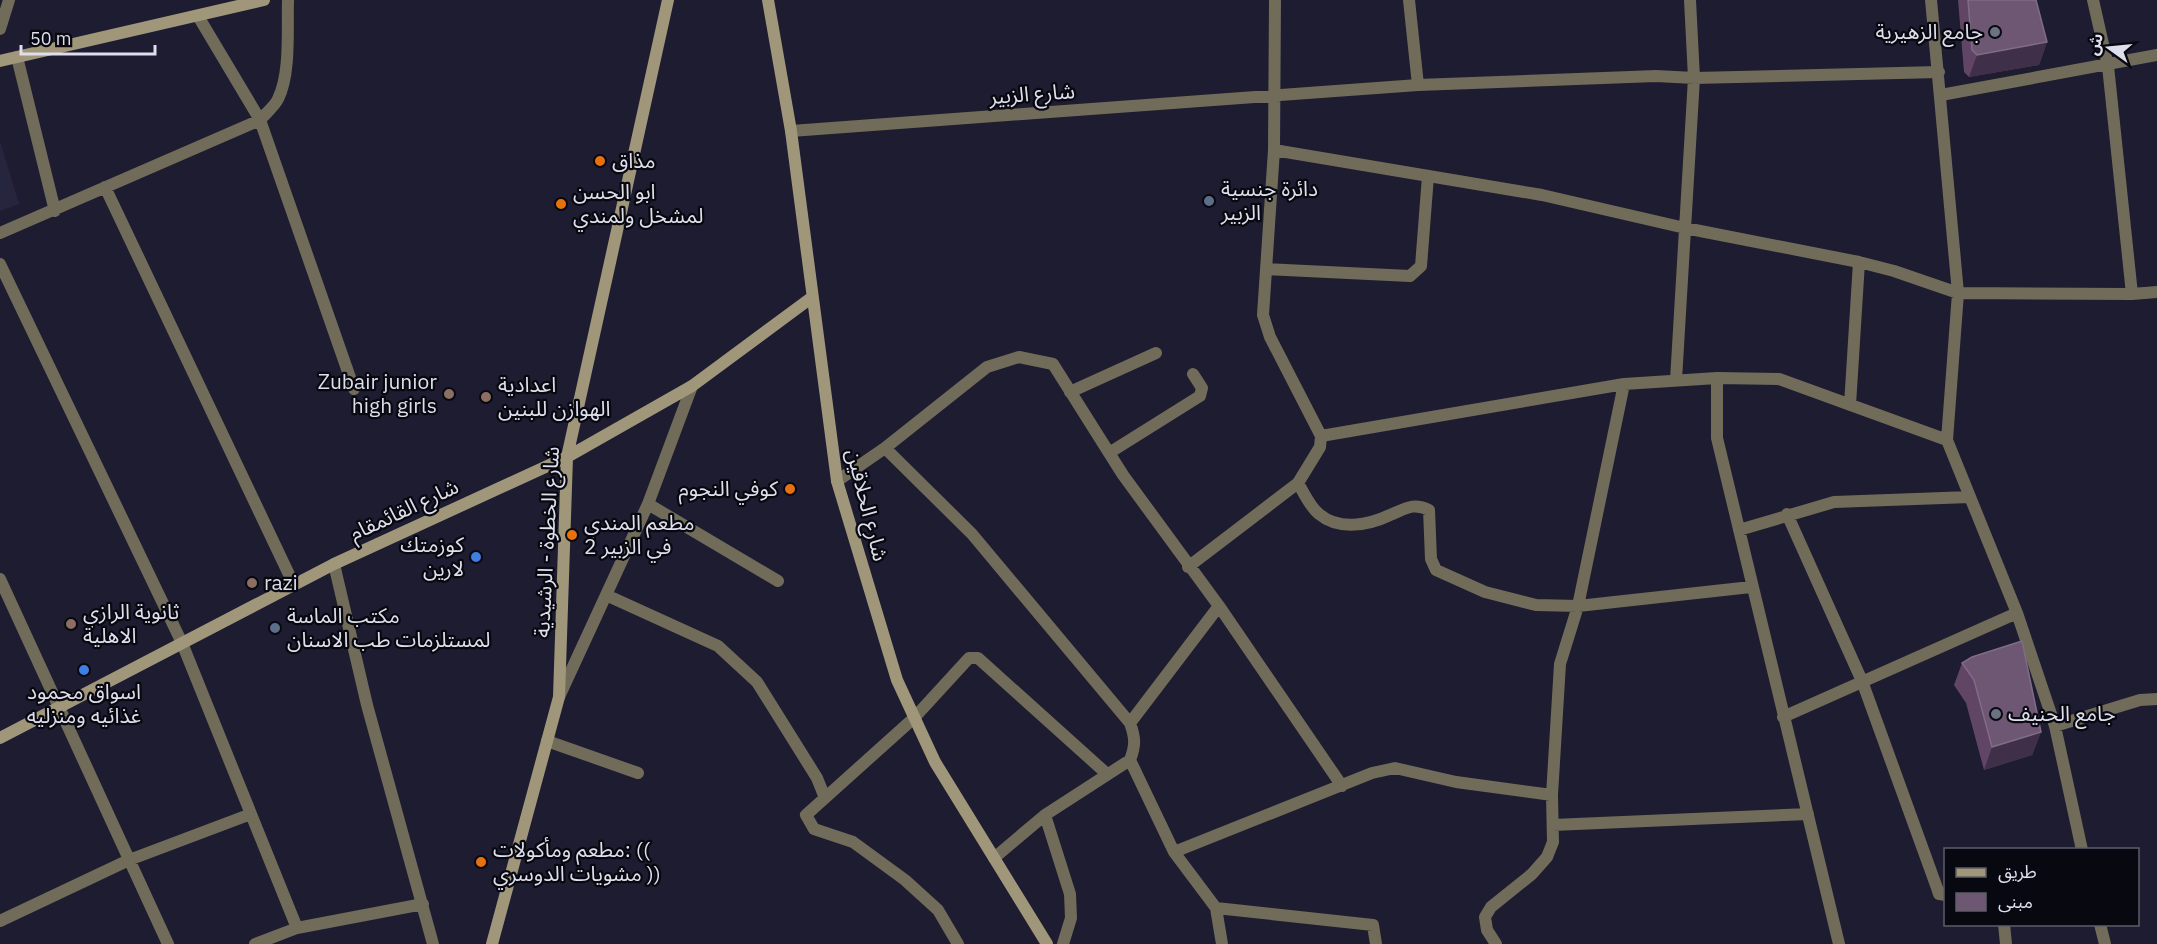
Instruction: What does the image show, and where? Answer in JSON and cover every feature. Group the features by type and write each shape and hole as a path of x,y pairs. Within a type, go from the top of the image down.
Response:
{"main road":[{"path":"0,61 264,0"},
{"name":"شارع الخطوة - الرشيدية","path":"492,944 559,697 567,457 668,0"},
{"name":"شارع الحلاقين","path":"768,0 791,131 811,298 837,481 897,680 914,718 935,762 1047,944"},
{"name":"شارع القائمقام","path":"0,738 334,564 567,457 693,386 811,298"}],"street":[{"path":"0,29 9,0"},
{"path":"0,233 260,120 278,100 282,85 286,58 288,0"},
{"path":"1188,567 1298,483 1320,447 1320,436 1270,337 1263,315 1274,150 1275,0"},
{"path":"1409,0 1418,85"},
{"path":"1676,380 1694,78 1690,0"},
{"path":"1931,0 1958,293 1947,440 2018,613 2055,726 2082,848"},
{"path":"2093,0 2108,66 2132,294"},
{"path":"198,16 260,120 354,389"},
{"path":"1941,95 2108,66 2157,55"},
{"path":"17,57 55,211"},
{"name":"شارع الزبير","path":"791,131 1418,85 1656,76 1694,78 1939,72"},
{"path":"1274,150 1542,195 1685,228 1859,262 1894,271 1958,293 2132,294 2157,292"},
{"path":"1266,269 1410,276 1421,266 1428,176"},
{"path":"105,187 294,585"},
{"path":"1850,405 1859,262"},
{"path":"0,264 182,643 297,928"},
{"path":"1070,392 1156,353"},
{"path":"837,481 885,448 987,366 1019,357 1053,364 1109,453 1188,567 1219,606 1342,786"},
{"path":"1109,453 1200,396 1202,388 1193,374"},
{"path":"1320,436 1624,384 1717,378 1779,379 1947,440"},
{"path":"1717,378 1717,438 1751,587 1839,944"},
{"path":"1496,944 1487,930 1485,917 1491,908 1517,888 1547,857 1553,842 1552,795 1560,664 1578,606 1624,384"},
{"path":"559,697 648,504 693,386"},
{"path":"885,448 972,534 1130,723 1136,746 1130,760 1045,815 994,858"},
{"path":"1298,483 1319,514 1335,522 1354,526 1388,516 1410,506 1421,506 1429,510 1431,559 1436,570 1485,592 1536,605 1578,606 1751,587"},
{"path":"1739,530 1834,502 1970,497"},
{"path":"648,504 778,581"},
{"path":"1787,514 1862,681 1939,894 1944,895"},
{"path":"334,564 367,705 433,944"},
{"path":"0,579 168,944"},
{"path":"606,596 718,646 757,682 817,778 825,798"},
{"path":"1130,723 1219,606"},
{"path":"1783,717 2018,613"},
{"path":"958,944 938,910 905,880 853,842 814,829 806,815 914,718 961,664 969,658 978,658 1107,774"},
{"path":"2055,726 2140,700 2157,699"},
{"path":"547,741 638,773"},
{"path":"1130,760 1174,852 1216,908 1222,944"},
{"path":"1174,852 1372,772 1395,768 1456,782 1552,795"},
{"path":"0,921 129,860 251,814"},
{"path":"1553,825 1808,814"},
{"path":"1045,815 1070,894 1071,918 1063,944"},
{"path":"255,944 297,928 423,904"},
{"path":"1216,908 1373,925 1376,944"},
{"path":"2004,926 2006,944"},
{"path":"2100,926 2105,944"}],"shaded area":[{"path":"0,141 19,204 0,211"}],"building":[{"path":"1968,0 2036,0 2047,42 1977,55 1972,50"},
{"path":"2022,641 2041,732 1992,747 1974,680 1962,663 1972,657"}],"place":[{"name":"جامع الزهيرية","path":"1995,32"},
{"name":"مذاق","path":"600,161"},
{"name":"دائرة جنسية الزبير","path":"1209,201"},
{"name":"ابو الحسن لمشخل ولمندي","path":"561,204"},
{"name":"Zubair junior high girls","path":"449,394"},
{"name":"اعدادية الهوازن للبنين","path":"486,397"},
{"name":"كوفي النجوم","path":"790,489"},
{"name":"مطعم المندي 2 في الزبير","path":"572,535"},
{"name":"كوزمتك لارين","path":"476,557"},
{"name":"razi","path":"252,583"},
{"name":"ثانوية الرازي الاهلية","path":"71,624"},
{"name":"مكتب الماسة لمستلزمات طب الاسنان","path":"275,628"},
{"name":"اسواق محمود غذائيه ومنزليه","path":"84,670"},
{"name":"جامع الحنيف","path":"1996,714"},
{"name":"مطعم ومأكولات: (( مشويات الدوسري ))","path":"481,862"}]}
